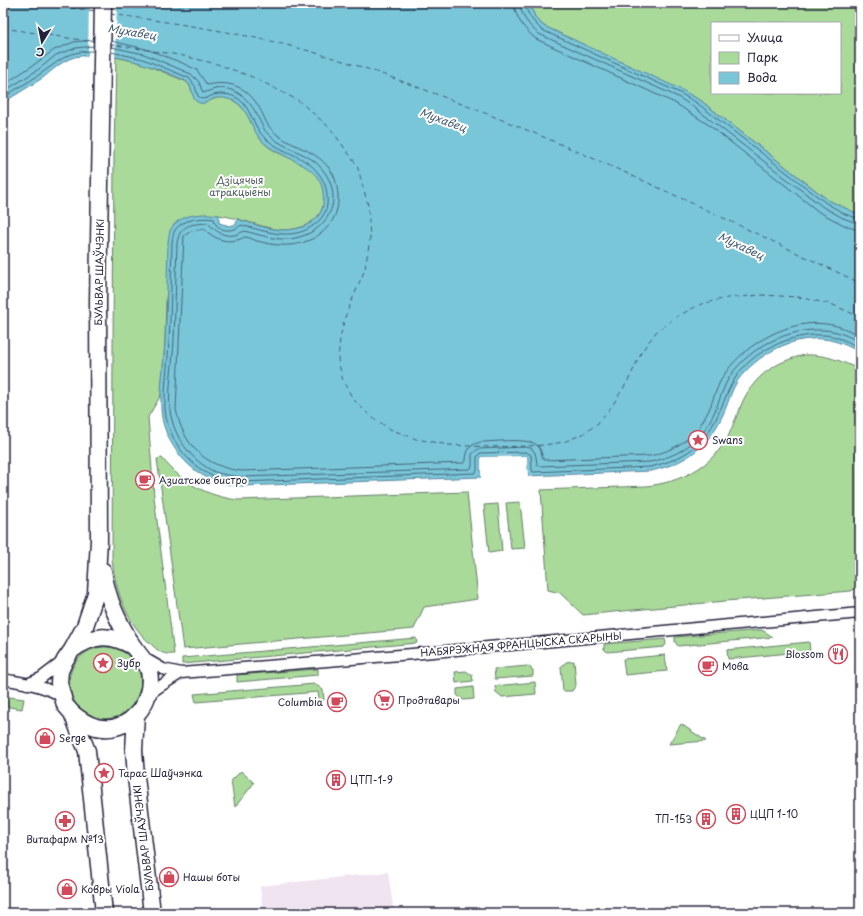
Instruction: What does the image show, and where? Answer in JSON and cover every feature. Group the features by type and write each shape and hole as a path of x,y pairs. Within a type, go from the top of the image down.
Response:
{"main road":[{"name":"БУЛЬВАР ШАЎЧЭНКІ","path":"98,540 106,590 115,614 148,669 150,682 148,695 144,706 136,715 125,723 111,727 97,727 83,722 72,714 65,705 59,684 60,671 85,626 96,593 98,540 98,302 103,3"},
{"path":"69,655 81,643 102,637 119,639 138,652"},
{"name":"БУЛЬВАР ШАЎЧЭНКІ","path":"72,714 87,752 104,913"},
{"name":"БУЛЬВАР ШАЎЧЭНКІ","path":"136,715 134,750 136,777 152,913"}],"street":[{"name":"НАБЯРЭЖНАЯ ФРАНЦЫСКА СКАРЫНЫ","path":"138,652 163,669 181,673 412,654 860,613"},
{"path":"27,684 41,678 69,655"},
{"name":"НАБЯРЭЖНАЯ ФРАНЦЫСКА СКАРЫНЫ","path":"148,695 159,686 181,673"},
{"path":"3,679 54,691 62,697"}],"shaded area":[{"path":"388,872 394,913 263,913 260,886"}],"green space":[{"path":"529,3 860,3 860,215 828,200 700,100 544,26 536,19"},
{"name":"Дзіцячыя атракцыёны","path":"116,57 142,63 187,82 196,101 206,102 216,98 227,98 234,101 247,114 262,141 277,152 310,169 316,175 321,183 324,195 323,205 319,214 313,221 305,226 295,229 274,229 226,216 214,215 190,216 179,221 166,298 165,341 161,395 148,417 154,497 174,654 167,654 159,651 143,637 129,617 116,584 112,560 114,154"},
{"path":"805,355 833,359 860,370 860,586 851,591 725,601 583,615 560,593 548,590 541,490 647,486 672,481 683,477 704,465 721,448 728,437 747,393 767,371 785,361"},
{"path":"162,458 178,475 196,487 206,492 238,500 467,492 478,599 424,607 414,629 183,649 157,459"},
{"path":"520,502 525,548 511,549 506,503"},
{"path":"498,504 502,551 489,553 484,505"},
{"path":"762,630 773,637 678,646 675,642 675,637"},
{"path":"416,638 417,643 182,664 182,658"},
{"path":"665,639 666,644 664,647 607,652 604,649 604,644"},
{"path":"809,642 810,651 728,659 727,650"},
{"path":"105,647 125,653 135,663 141,683 135,703 125,713 105,719 85,713 75,703 69,683 75,663 85,653"},
{"path":"665,655 667,671 625,675 623,659"},
{"path":"574,661 576,685 572,691 563,691 561,667 566,662"},
{"path":"528,666 533,670 533,676 495,679 494,669"},
{"path":"318,669 318,675 237,682 237,675"},
{"path":"466,671 472,675 473,681 456,683 455,672"},
{"path":"535,682 536,694 502,697 496,692 495,686"},
{"path":"315,684 323,690 324,700 319,700 318,692 196,702 194,694"},
{"path":"473,687 474,699 463,700 457,695 457,689"},
{"path":"3,696 24,699 22,709 3,706"},
{"path":"681,724 706,741 669,744"},
{"path":"241,771 254,783 235,807 231,781"}],"water":[{"name":"Мухавец","path":"3,3 529,3 536,19 544,26 682,90 700,100 828,200 860,215 860,352 837,342 823,339 811,339 787,344 765,355 738,380 719,423 704,443 686,458 664,468 651,471 528,476 527,456 481,457 481,477 242,486 230,485 212,480 202,475 184,460 170,441 162,420 161,392 166,330 168,242 170,230 176,222 201,214 219,215 219,223 230,226 236,225 237,219 260,226 283,230 303,227 315,220 322,209 323,190 319,180 304,166 272,149 263,142 244,110 236,102 226,98 216,98 204,103 199,103 194,99 189,84 185,81 157,69 125,59 102,55 75,57 60,64 44,77 3,103"}],"pier":[{"path":"89,3 117,3 115,59 88,57"},
{"path":"527,456 528,476 526,476 525,458 483,459 483,477 481,477 481,457"}],"ferry route":[{"path":"35,3 95,11"},
{"path":"110,14 244,35 360,66 467,106 567,147 714,213 860,283"},
{"path":"3,28 94,42"},
{"path":"109,44 179,55 217,64 255,78 299,101 330,128 357,165 368,205 370,239 365,269 345,317 340,338 338,360 343,381 353,399 370,416 390,429 416,439 449,445 489,447 528,446 564,442 583,434 597,424 612,406 629,379 642,351 656,332 676,317 701,304 727,298 762,295 798,297 831,304 860,317"}],"place":[{"name":"Swans","path":"698,440"},
{"name":"Азиатское бистро","path":"145,480"},
{"name":"Blossom","path":"838,654"},
{"name":"Зубр","path":"103,663"},
{"name":"Мова","path":"708,666"},
{"name":"Продтавары","path":"384,700"},
{"name":"Columbia","path":"337,702"},
{"name":"Serge","path":"45,738"},
{"name":"Тарас Шаўчэнка","path":"104,773"},
{"name":"ЦТП-1-9","path":"336,780"},
{"name":"ЦЦП 1-10","path":"736,814"},
{"name":"ТП-153","path":"706,819"},
{"name":"Витафарм №13","path":"65,821"},
{"name":"Нашы боты","path":"169,877"},
{"name":"Ковры Viola","path":"67,889"}]}
